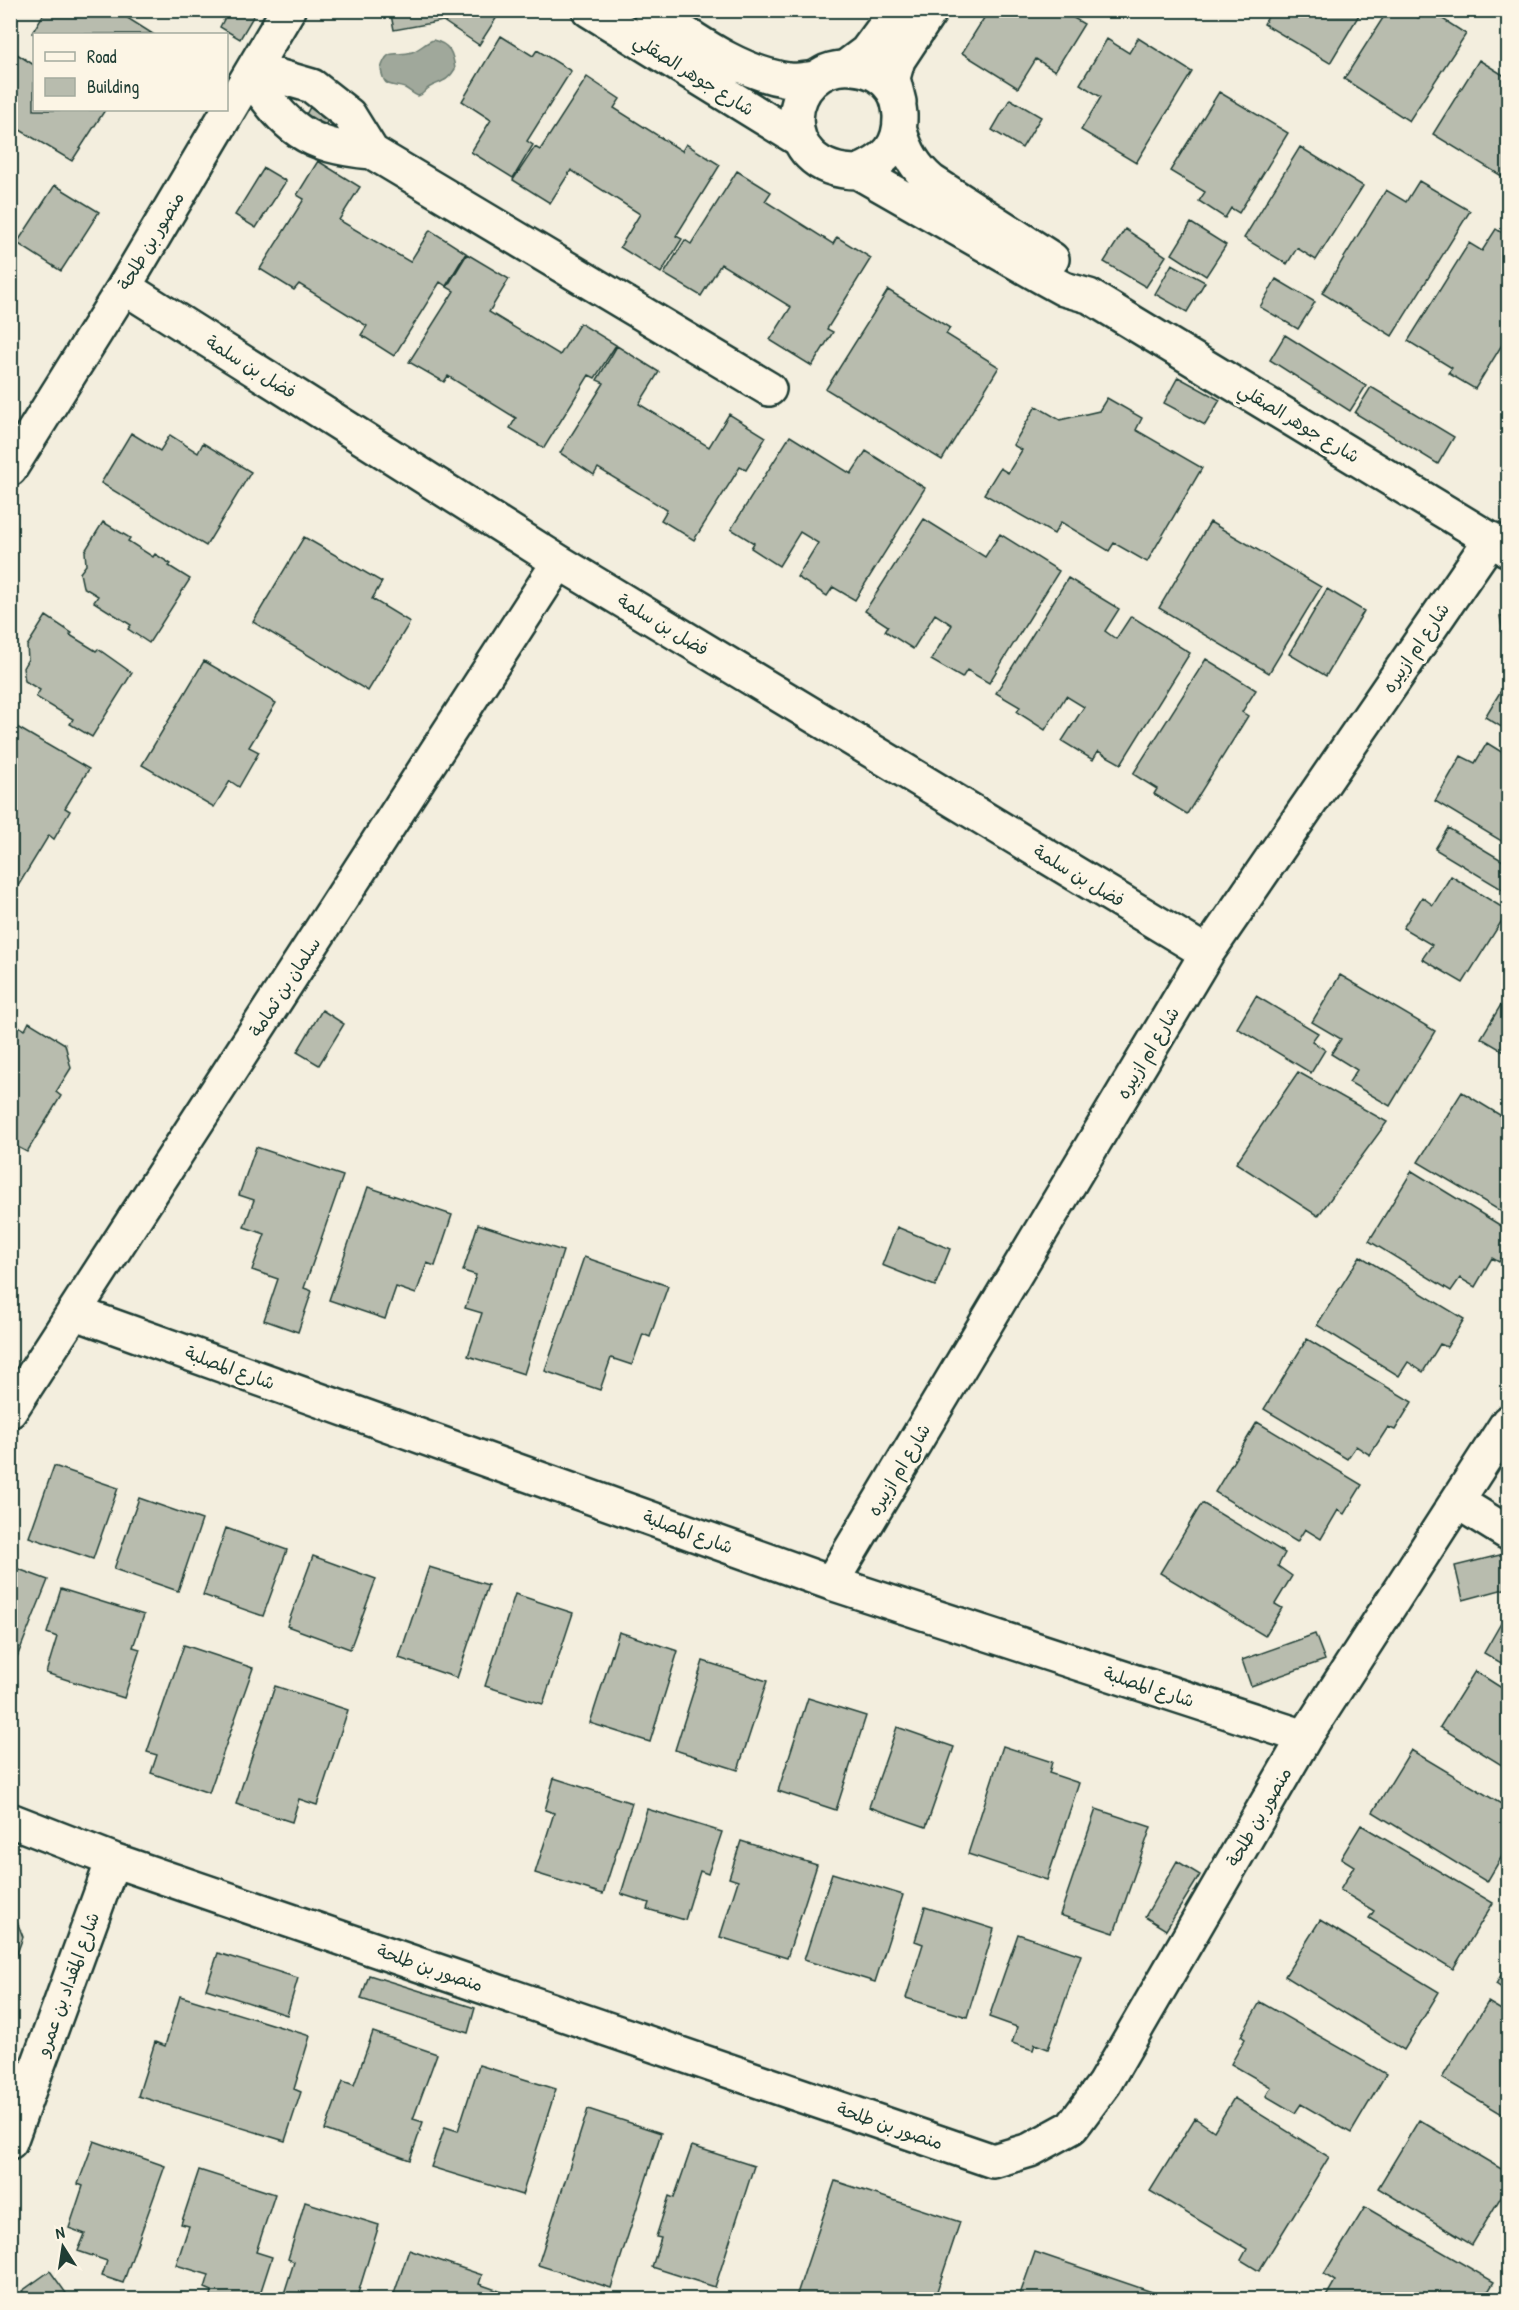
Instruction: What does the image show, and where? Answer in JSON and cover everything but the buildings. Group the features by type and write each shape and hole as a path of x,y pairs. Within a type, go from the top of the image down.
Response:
{"street":[{"name":"منصور بن طلحة","path":"10,469 124,287 288,10"},
{"name":"شارع جوهر الصقلي","path":"590,10 800,140"},
{"name":"شارع جوهر الصقلي","path":"650,10 733,63 761,74 790,80 816,78"},
{"path":"846,67 866,52 897,10"},
{"path":"900,116 891,88 879,75 863,68 846,67 830,70 816,78 804,90 798,106 796,123 800,140 809,155 823,166 840,172 858,172 877,164 892,150 900,116 893,78 898,60 931,10"},
{"path":"250,76 274,75 312,86 349,115 372,152"},
{"path":"250,76 274,110 290,126 309,139 333,147 372,152 769,389"},
{"name":"شارع جوهر الصقلي","path":"900,116 904,146 920,171 931,181 1073,274 1089,296"},
{"name":"شارع جوهر الصقلي","path":"858,172 1064,289 1089,296 1500,545"},
{"name":"فضل بن سلمة","path":"124,287 559,562 1207,953"},
{"name":"شارع ام ازبيره","path":"831,1583 1207,953 1500,545"},
{"name":"سلمان بن ثمامة","path":"10,1411 76,1313 559,562"},
{"name":"شارع المصلبة","path":"76,1313 831,1583 1305,1737"},
{"name":"منصور بن طلحة","path":"10,1820 113,1860 993,2161 1030,2150 1072,2127 1098,2092 1305,1737 1509,1422"},
{"path":"1458,1502 1509,1533"},
{"name":"شارع المقداد بن عمرو","path":"10,2142 113,1860"}],"shaded area":[{"path":"433,40 443,44 452,54 455,69 450,76 418,96 384,80 381,69 387,57 412,52"}]}
